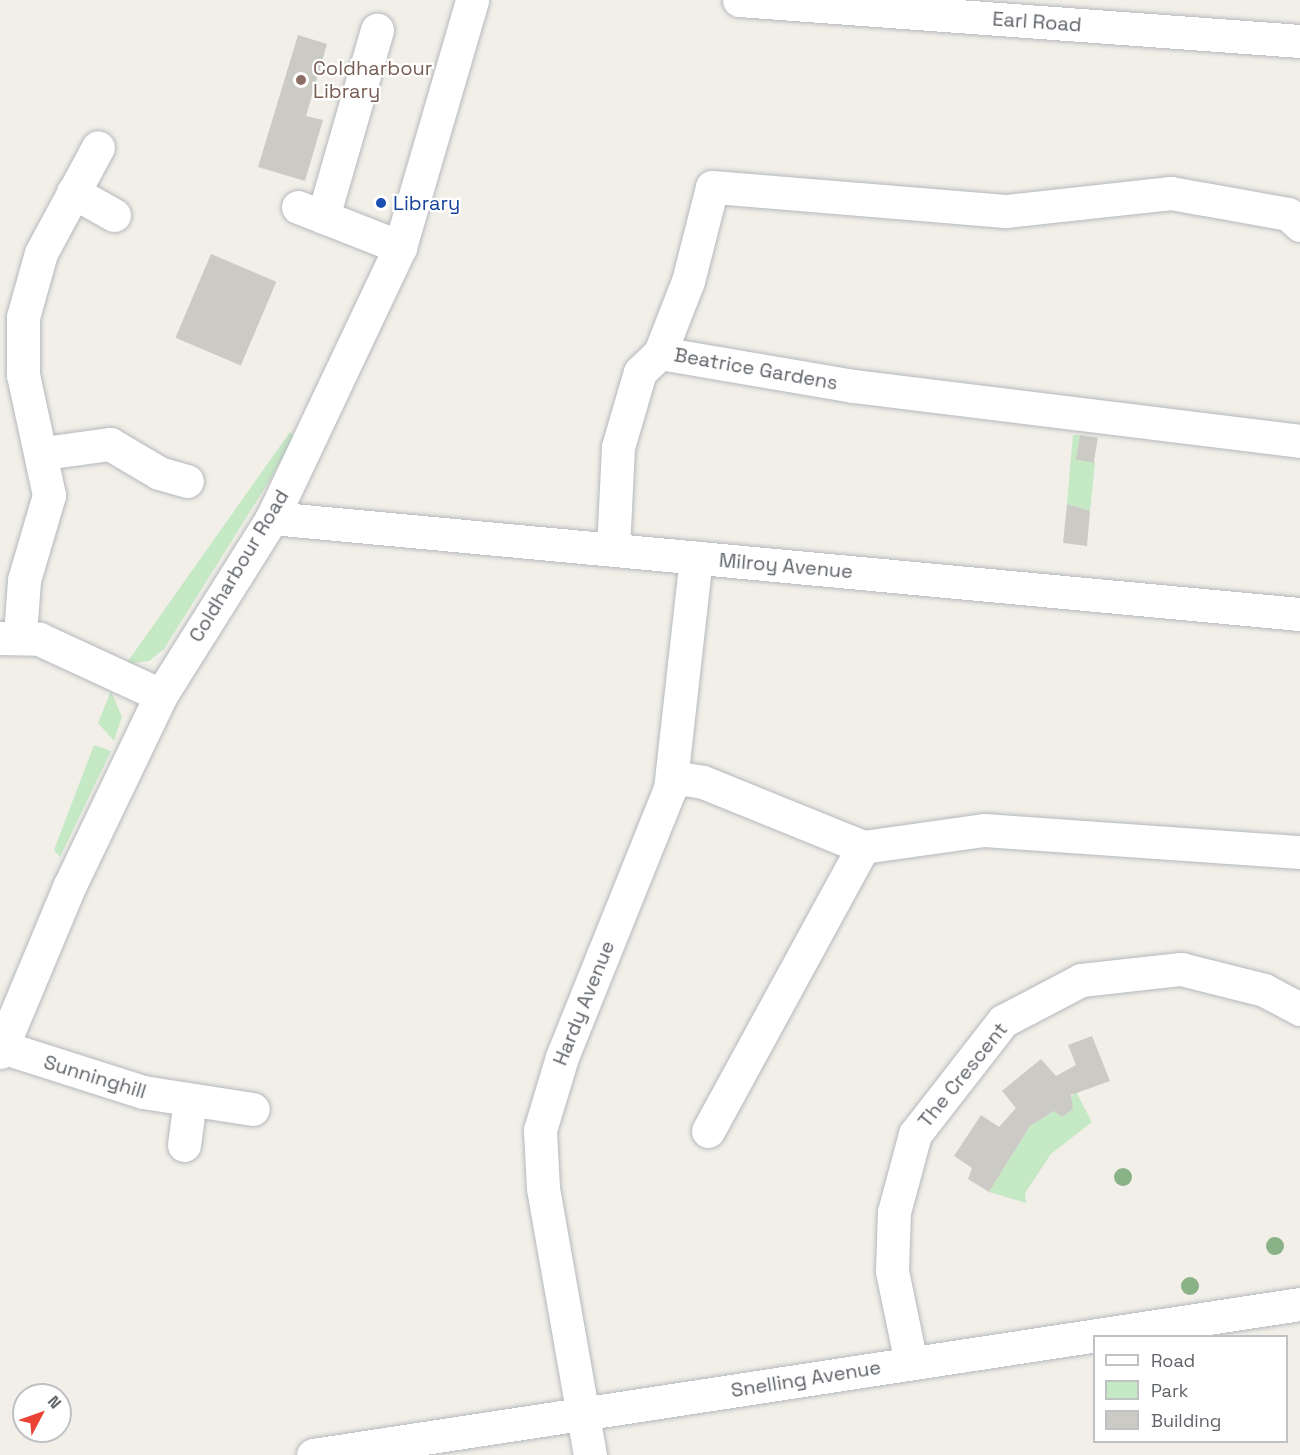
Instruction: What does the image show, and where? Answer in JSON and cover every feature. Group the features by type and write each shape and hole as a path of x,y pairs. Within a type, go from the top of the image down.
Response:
{"street":[{"name":"Coldharbour Road","path":"1,1050 69,887 161,695 272,518 386,266 400,247 472,0"},
{"name":"Earl Road","path":"739,0 1300,41"},
{"path":"377,30 310,212 400,247"},
{"path":"98,147 41,253 23,317 23,375 44,453 48,504 24,580 10,636 48,643 161,695"},
{"name":"Beatrice Gardens","path":"1287,218 1171,193 1005,211 712,187 688,281 660,353 865,388 1300,441"},
{"path":"74,192 114,215"},
{"path":"613,549 618,447 640,372 660,353"},
{"path":"44,453 106,443 187,482"},
{"name":"Milroy Avenue","path":"272,518 1300,614"},
{"name":"Hardy Avenue","path":"590,1455 543,1188 540,1130 558,1068 672,777 696,557"},
{"path":"672,777 703,782 863,847 984,830 1300,852"},
{"path":"708,1131 863,847"},
{"name":"The Crescent","path":"911,1363 892,1271 894,1212 912,1145 1002,1022 1081,980 1181,969 1264,990 1300,1009"},
{"name":"Sunninghill","path":"1,1050 118,1086 254,1109"},
{"path":"184,1144 190,1100"},
{"name":"Snelling Avenue","path":"1096,1335 1300,1304"},
{"name":"Snelling Avenue","path":"313,1455 1093,1335"}],"green space":[{"path":"290,432 294,437 271,478 164,649 149,661 126,664"},
{"path":"1073,435 1080,435 1077,460 1095,462 1090,511 1067,504"},
{"path":"111,691 122,717 114,741 98,723"},
{"path":"94,745 111,751 60,857 54,850"},
{"path":"1076,1092 1092,1122 1051,1154 1025,1193 1026,1203 989,1192 1030,1126 1054,1111 1062,1117 1073,1109 1069,1100"}],"building":[{"name":"Coldharbour Library","path":"298,35 327,44 306,116 323,120 305,181 258,167"},
{"path":"211,254 276,282 241,366 175,338"},
{"path":"1080,435 1098,438 1094,463 1076,460"},
{"path":"1067,504 1090,511 1087,546 1063,543"},
{"path":"1092,1036 1110,1081 1071,1095 1073,1109 1062,1117 1054,1111 1030,1126 989,1192 968,1179 972,1168 954,1156 981,1115 999,1127 1016,1108 1002,1091 1041,1059 1056,1076 1076,1065 1068,1045"}],"place":[{"name":"Coldharbour Library","path":"301,80"},
{"name":"Library","path":"381,203"}]}
